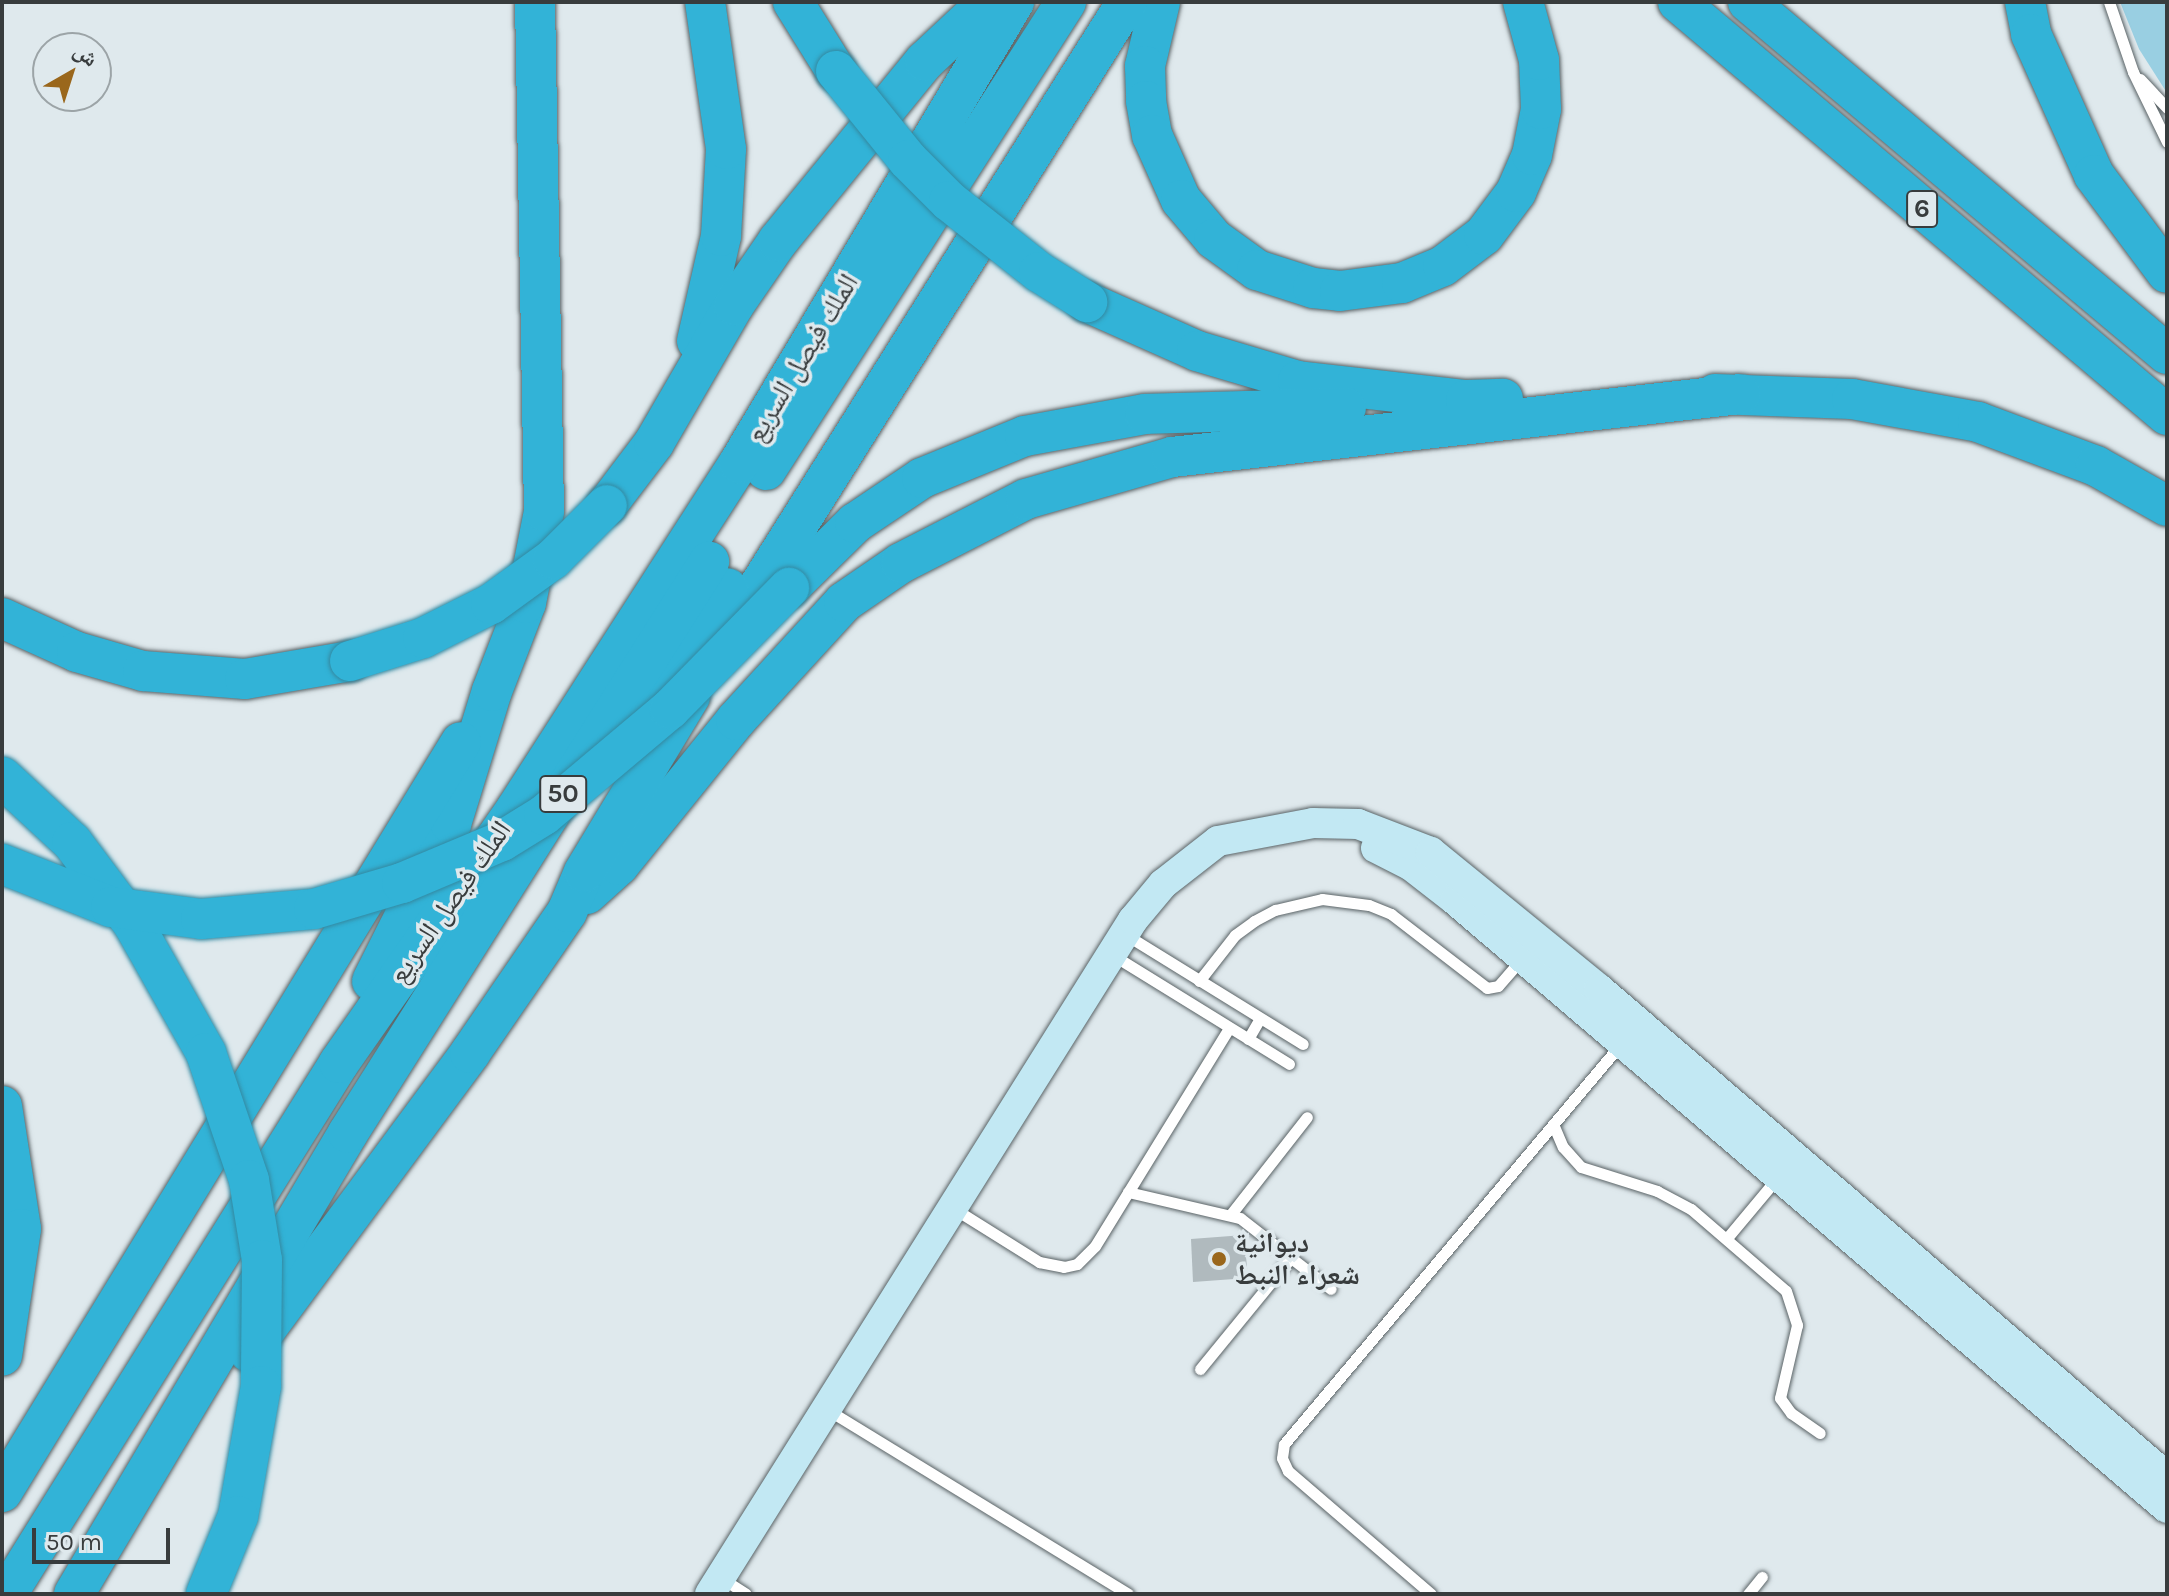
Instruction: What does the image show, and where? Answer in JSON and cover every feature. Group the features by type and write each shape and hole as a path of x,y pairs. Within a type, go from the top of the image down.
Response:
{"highway":[{"path":"339,1063 381,958 451,824 492,691 526,603 544,511 535,2"},
{"path":"682,394 721,236 726,149 705,2"},
{"path":"793,2 836,71 908,160 949,201 1039,272 1087,302 1197,351 1298,381 1466,400 1741,394 1852,399 1978,422 2096,466 2167,506"},
{"path":"2,618 77,652 143,671 245,679 350,661 423,638 491,604 553,559 607,505 647,455 734,305 825,180 925,61 988,2"},
{"name":"الملك فيصل السريع","path":"7,1594 339,1063 516,809 731,476 1014,2"},
{"name":"الملك فيصل السريع","path":"84,1578 348,1133 975,138 1066,2"},
{"path":"617,751 1025,128 1087,2"},
{"path":"84,1578 461,1066 567,912 584,872 656,751 1127,2"},
{"path":"1160,2 1145,66 1146,101 1152,135 1181,200 1237,259 1285,281 1340,291 1402,283 1443,266 1484,235 1516,192 1532,155 1541,109 1539,60 1523,2"},
{"name":"6","path":"1678,2 2167,415"},
{"name":"6","path":"1748,2 2167,354"},
{"path":"2025,2 2031,34 2094,175 2167,273"},
{"path":"567,912 619,865 736,720 844,602 961,529 1026,499 1172,457 1741,394"},
{"path":"2,864 111,907 153,916 242,918 314,909 402,883 502,841 544,815 670,709 855,523 922,478 1025,436 1145,414 1280,408 1443,412 1466,400"},
{"path":"2,1492 492,691"},
{"path":"2,777 72,842 134,925 206,1053 249,1180 262,1260 261,1386 238,1516 206,1594"},
{"path":"2,1106 21,1229 2,1356"}],"street":[{"path":"730,1590 1133,920 1163,884 1218,841 1313,823 1358,824 1397,835 1431,852 1530,948 2167,1477"},
{"path":"959,1212 1168,899 1218,859 1301,837 1343,838 1410,865 1530,948"},
{"path":"1631,1033 1779,1176 2167,1508"}],"lane":[{"path":"2109,2 2133,72 2167,142"},
{"path":"2133,72 2167,108"},
{"path":"1199,981 1235,935 1254,921 1298,903 1322,899 1369,905 1391,914 1487,988 1498,986 1530,948"},
{"path":"1130,952 1199,981 1303,1044"},
{"path":"1130,952 1229,1028 1289,1064"},
{"path":"1248,1039 1260,1018"},
{"path":"959,1212 1039,1262 1064,1267 1087,1256 1229,1028"},
{"path":"1431,1594 1288,1471 1282,1451 1631,1033"},
{"path":"1231,1214 1307,1117"},
{"path":"1553,1124 1563,1147 1581,1167 1674,1199 1778,1281 1792,1301 1797,1325 1780,1398 1786,1409 1820,1433"},
{"path":"1727,1238 1779,1176"},
{"path":"1128,1192 1231,1214 1331,1289"},
{"path":"1200,1369 1291,1258"},
{"path":"834,1414 1128,1594"},
{"path":"1748,1594 1762,1577"}],"shaded area":[{"path":"2120,2 2167,2 2167,93 2139,49"}],"building":[{"name":"ديوانية شعراء النبط","path":"1244,1235 1248,1278 1193,1282 1191,1239"}],"place":[{"name":"ديوانية شعراء النبط","path":"1219,1259"}]}
